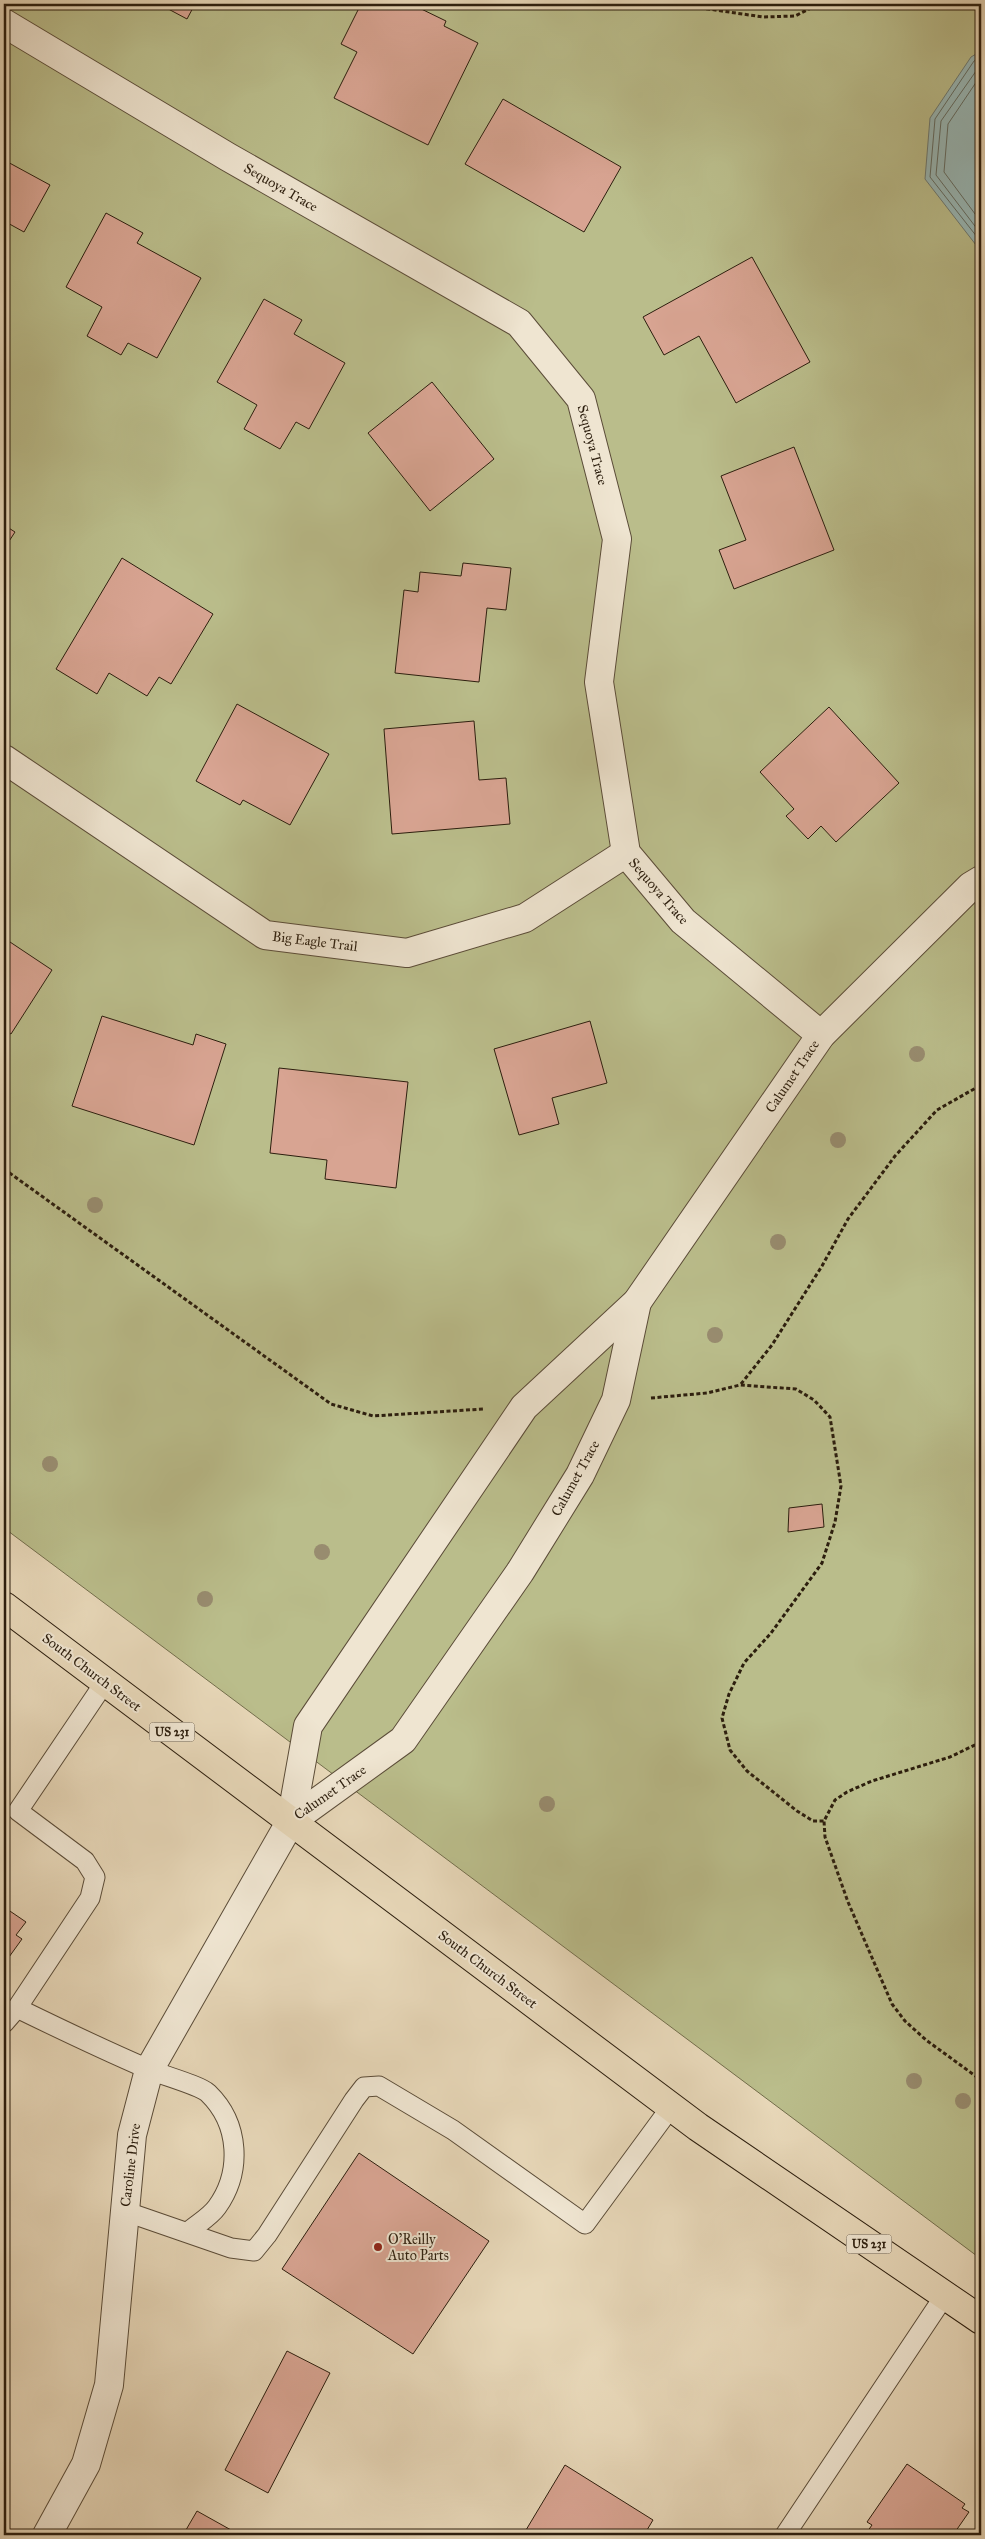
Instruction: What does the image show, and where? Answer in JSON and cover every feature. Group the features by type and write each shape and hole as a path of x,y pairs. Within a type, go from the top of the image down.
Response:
{"highway":[{"name":"South Church Street","path":"4,1606 671,2107 981,2320"}],"street":[{"name":"Sequoya Trace","path":"4,23 228,157 519,323 581,399 617,539 599,682 626,853 683,922 821,1035"},
{"name":"Big Eagle Trail","path":"4,759 265,935 407,953 525,918 626,853"},
{"name":"Calumet Trace","path":"291,1821 308,1726 524,1407 637,1302 821,1035 971,886 981,880"},
{"name":"Calumet Trace","path":"291,1821 404,1740 520,1572 580,1475 616,1400 637,1302"},
{"name":"Caroline Drive","path":"47,2535 86,2464 109,2385 132,2135 149,2070 291,1821"}],"lane":[{"path":"4,2023 17,2008 90,1898 95,1877 85,1861 11,1807 105,1682"},
{"path":"17,2008 149,2070 207,2092 221,2111 232,2134 235,2169 227,2189 216,2208 188,2232"},
{"path":"124,2212 231,2248 254,2251 267,2235 354,2100 364,2087 379,2086 453,2130 585,2224 671,2107"},
{"path":"785,2535 945,2295"}],"path":[{"path":"674,4 763,17 795,16 819,4"},
{"path":"740,1385 772,1345 822,1266 848,1219 895,1156 937,1110 981,1085"},
{"path":"4,1169 331,1404 373,1416 490,1409"},
{"path":"644,1399 707,1392 740,1385 796,1389 814,1400 830,1417 841,1486 836,1522 822,1563 771,1633 744,1663 729,1694 722,1718 730,1750 747,1771 797,1812 813,1821 824,1821"},
{"path":"981,1742 950,1757 872,1781 847,1792 835,1800 824,1821 825,1837 848,1902 892,2004 904,2021 926,2040 981,2080"}],"green space":[{"path":"4,4 981,4 981,2259 4,1528"}],"water":[{"path":"981,51 981,248 976,245 925,179 930,118 971,57"}],"building":[{"path":"159,4 195,4 187,19"},
{"path":"361,4 375,4 384,8 387,4 411,4 446,21 444,26 478,43 428,145 334,98 357,52 341,44"},
{"path":"503,99 621,167 584,232 465,164"},
{"path":"4,160 50,185 24,232 4,221"},
{"path":"106,213 143,233 137,243 201,278 157,358 128,343 121,355 87,336 102,307 66,287"},
{"path":"752,257 810,362 736,403 699,336 664,355 643,317"},
{"path":"264,299 302,320 294,334 345,363 309,429 296,422 280,449 244,429 257,405 217,382"},
{"path":"432,382 494,459 430,511 368,433"},
{"path":"794,447 834,550 734,589 719,550 746,540 721,476"},
{"path":"4,525 15,532 4,549"},
{"path":"122,558 213,614 171,684 159,677 147,696 109,673 97,694 56,669"},
{"path":"463,563 511,568 506,610 487,608 479,682 395,673 404,590 418,592 420,572 461,576"},
{"path":"237,704 329,754 290,825 243,800 240,805 196,781"},
{"path":"829,707 899,783 836,842 821,826 808,839 786,816 794,809 760,772"},
{"path":"474,721 479,780 506,778 510,824 392,834 384,729"},
{"path":"4,896 9,900 4,908"},
{"path":"4,938 52,970 11,1034 4,1030"},
{"path":"102,1016 193,1045 196,1034 226,1044 194,1145 72,1106"},
{"path":"590,1021 607,1083 552,1098 559,1124 519,1135 494,1049"},
{"path":"279,1068 408,1082 396,1188 325,1179 327,1160 270,1153"},
{"path":"822,1504 824,1527 788,1532 789,1508"},
{"path":"4,1907 26,1922 16,1935 22,1939 4,1964"},
{"path":"359,2153 489,2241 413,2354 282,2269"},
{"path":"287,2351 330,2373 268,2493 225,2470"},
{"path":"907,2464 965,2504 962,2508 969,2512 953,2535 865,2535 872,2525 867,2522"},
{"path":"565,2465 653,2520 644,2535 523,2535"},
{"path":"197,2511 240,2535 183,2535"}],"place":[{"name":"O'Reilly Auto Parts","path":"378,2247"}]}
